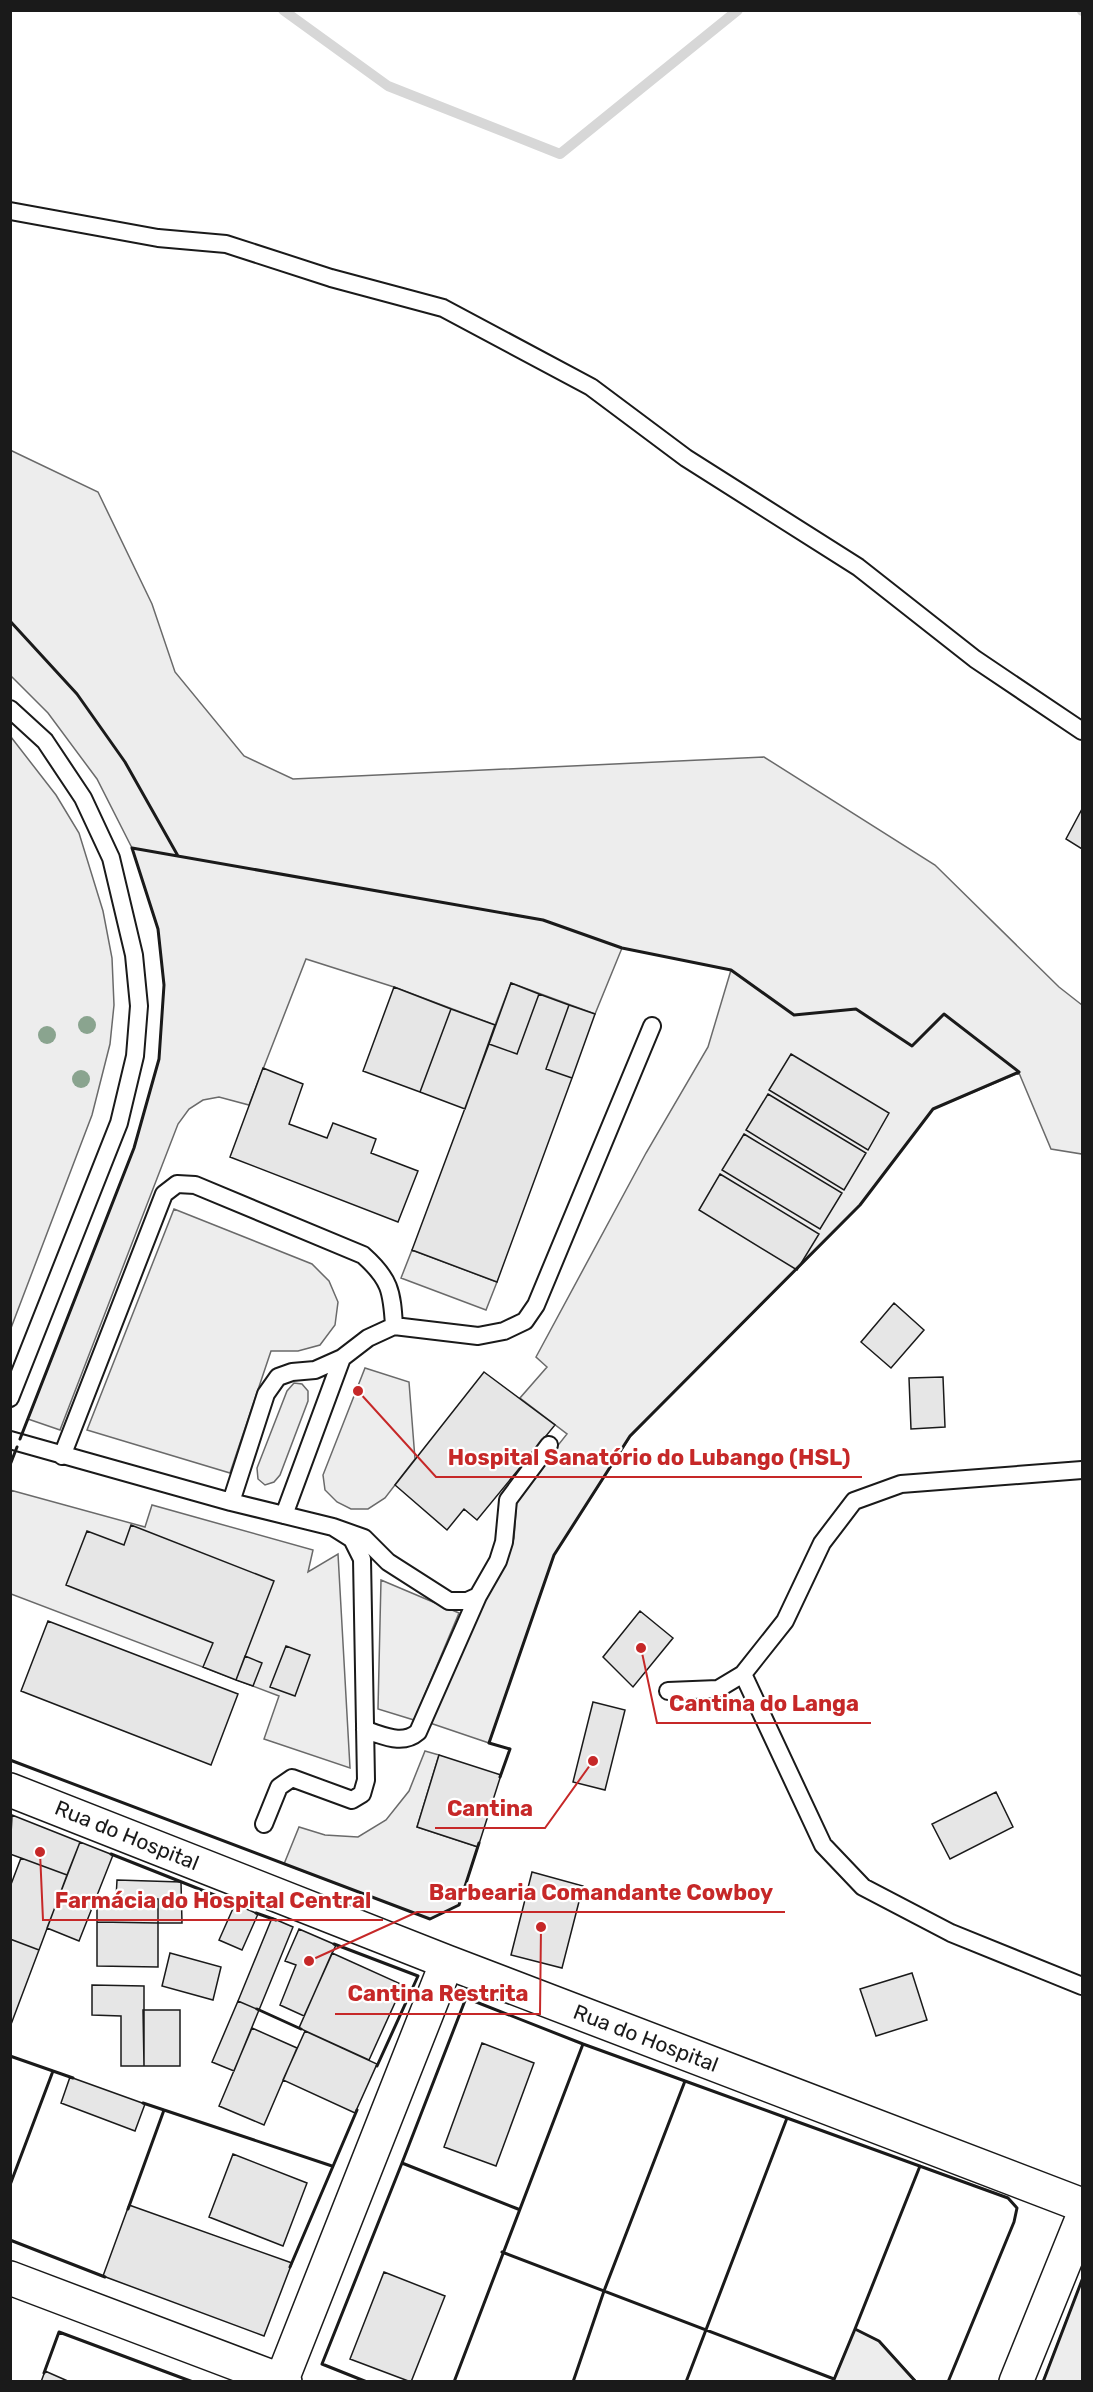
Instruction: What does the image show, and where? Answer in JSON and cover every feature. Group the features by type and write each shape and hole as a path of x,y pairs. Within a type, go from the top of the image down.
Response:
{"street":[{"name":"Rua do Hospital","path":"10,1790 447,1962 1083,2205"},
{"path":"10,2278 283,2381 447,1962"},
{"path":"1016,2382 1083,2219"}],"lane":[{"path":"10,211 158,238 226,244 331,278 443,308 591,387 686,458 858,567 975,659 1083,731"},
{"path":"10,709 45,741 83,798 111,858 134,955 139,1005 135,1056 118,1123 10,1398"},
{"path":"231,1502 266,1394 278,1377 292,1372 315,1370 342,1358 368,1338 394,1326 478,1336 504,1331 525,1320 537,1305 652,1026"},
{"path":"62,1456 164,1194 177,1184 195,1185 363,1255 382,1272 393,1299 394,1326"},
{"path":"284,1515 342,1358"},
{"path":"10,1440 231,1502 333,1527 364,1538 388,1562 449,1601 467,1601 478,1596"},
{"path":"365,1730 402,1741 410,1739 418,1732 478,1596 490,1578 504,1542 508,1500 549,1445"},
{"path":"668,1691 718,1689 743,1674 785,1621 822,1544 854,1501 901,1484 1083,1470"},
{"path":"264,1824 279,1787 292,1778 352,1800 362,1794 366,1780 362,1559 352,1539 333,1527"},
{"path":"743,1674 823,1845 863,1887 951,1932 1083,1986"}],"shaded area":[{"path":"10,450 98,492 152,604 175,672 244,756 293,779 764,757 935,865 1059,987 1082,1005 1082,1154 1051,1149 1019,1073 933,1109 860,1205 630,1437 554,1555 489,1743 430,1723 484,1601 507,1561 514,1538 517,1497 567,1434 520,1398 547,1367 536,1357 646,1153 708,1047 731,970 622,948 595,1014 511,983 495,1025 394,987 306,959 249,1105 219,1097 203,1100 189,1109 178,1124 60,1430 28,1419 134,1148 159,1059 164,985 158,929 132,848 97,779 48,713 11,676"},
{"path":"11,737 56,795 79,833 103,911 112,958 114,1005 110,1044 92,1115 11,1328"},
{"path":"174,1209 312,1264 329,1281 338,1302 335,1325 320,1345 298,1351 271,1351 230,1473 87,1430"},
{"path":"412,1250 497,1282 486,1310 401,1278"},
{"path":"365,1368 409,1382 415,1459 385,1498 368,1509 351,1509 337,1502 325,1490 323,1475"},
{"path":"294,1383 302,1384 308,1391 308,1401 280,1475 274,1482 265,1485 258,1479 257,1468 287,1391"},
{"path":"10,1490 145,1527 152,1505 313,1550 308,1572 338,1554 350,1768 264,1739 279,1696 11,1594"},
{"path":"381,1580 459,1613 414,1720 378,1709"},
{"path":"425,1751 439,1755 417,1827 478,1847 459,1905 430,1919 284,1864 299,1827 325,1835 358,1837 386,1820 409,1791"},
{"path":"1082,2280 1082,2381 1043,2381"},
{"path":"855,2329 879,2341 916,2381 833,2381"}],"building":[{"path":"1082,809 1082,849 1066,839"},
{"path":"511,983 539,994 517,1054 489,1044"},
{"path":"394,987 451,1009 420,1092 363,1071"},
{"path":"539,994 569,1005 546,1069 572,1078 497,1282 412,1250 489,1044 517,1054"},
{"path":"569,1005 595,1014 572,1078 546,1069"},
{"path":"451,1009 495,1025 465,1109 420,1092"},
{"path":"791,1054 889,1113 868,1150 769,1090"},
{"path":"263,1068 303,1084 289,1124 327,1138 333,1123 376,1139 371,1153 418,1171 398,1222 230,1157"},
{"path":"768,1094 866,1153 844,1190 746,1130"},
{"path":"744,1134 842,1193 820,1229 722,1170"},
{"path":"720,1174 819,1234 797,1270 699,1210"},
{"path":"894,1303 924,1330 891,1368 861,1342"},
{"path":"484,1372 555,1425 477,1520 464,1509 447,1530 395,1485"},
{"path":"943,1377 945,1427 911,1429 909,1378"},
{"path":"131,1525 274,1581 236,1680 203,1667 213,1643 66,1585 87,1531 124,1545"},
{"path":"640,1611 673,1638 633,1687 603,1657"},
{"path":"48,1621 238,1694 211,1765 21,1691"},
{"path":"286,1646 310,1655 295,1696 270,1687"},
{"path":"245,1656 262,1663 253,1686 236,1680"},
{"path":"593,1702 625,1710 605,1790 573,1782"},
{"path":"439,1755 501,1775 478,1847 417,1827"},
{"path":"996,1792 1013,1827 950,1859 932,1824"},
{"path":"12,1815 80,1842 67,1875 10,1854"},
{"path":"80,1842 113,1855 79,1941 47,1928"},
{"path":"21,1858 67,1875 39,1950 10,1939 10,1887"},
{"path":"532,1872 583,1886 562,1968 511,1955"},
{"path":"117,1880 181,1882 182,1923 158,1923 158,1899 116,1899"},
{"path":"97,1898 158,1899 158,1923 97,1922"},
{"path":"235,1904 258,1914 242,1950 219,1940"},
{"path":"272,1918 293,1927 259,2010 238,2001"},
{"path":"97,1922 158,1923 158,1967 97,1966"},
{"path":"299,1929 336,1945 304,2016 280,2005 296,1965 285,1961"},
{"path":"10,1939 39,1950 10,2027"},
{"path":"170,1953 221,1967 213,2000 162,1986"},
{"path":"332,1953 403,1985 369,2060 299,2028"},
{"path":"912,1973 927,2020 876,2036 860,1989"},
{"path":"92,1985 144,1986 144,2066 121,2066 121,2016 92,2015"},
{"path":"238,2001 259,2010 234,2071 212,2062"},
{"path":"143,2010 180,2010 180,2066 144,2066"},
{"path":"252,2028 297,2048 264,2125 219,2106"},
{"path":"305,2031 377,2064 355,2113 283,2080"},
{"path":"482,2043 534,2063 496,2166 444,2147"},
{"path":"70,2077 145,2104 135,2131 61,2103"},
{"path":"233,2154 307,2183 283,2246 209,2217"},
{"path":"129,2205 292,2263 264,2336 103,2276"},
{"path":"384,2272 445,2296 411,2382 350,2359"},
{"path":"45,2371 70,2382 41,2382"}],"waterway":[{"path":"283,10 388,86 560,154 738,10"}],"wall":[{"path":"10,621 77,694 125,762 178,856"},
{"path":"20,1439 134,1148 159,1059 164,985 158,929 132,848 543,920 622,948 731,970 794,1015 856,1009 912,1046 944,1014 1019,1072 933,1109 860,1205 630,1436 554,1555 489,1743 510,1749 500,1777"},
{"path":"10,1465 17,1447"},
{"path":"10,1760 430,1919 459,1905 479,1843"},
{"path":"111,1854 237,1904"},
{"path":"256,1913 276,1920"},
{"path":"334,1944 418,1976 377,2066"},
{"path":"402,2163 466,1998 583,2044 454,2382"},
{"path":"257,2009 301,2029"},
{"path":"573,2382 604,2291 685,2081 583,2044"},
{"path":"10,2056 73,2078"},
{"path":"10,2185 53,2071"},
{"path":"685,2081 787,2118 686,2382"},
{"path":"143,2103 332,2166"},
{"path":"128,2209 164,2110"},
{"path":"290,2267 357,2110"},
{"path":"787,2118 1008,2198 1017,2208 1014,2222 948,2382"},
{"path":"367,2382 322,2364 402,2163 518,2209"},
{"path":"855,2329 920,2166"},
{"path":"10,2240 105,2277"},
{"path":"502,2252 834,2379"},
{"path":"1043,2382 1082,2280"},
{"path":"833,2382 855,2329 879,2341 916,2382"},
{"path":"44,2373 59,2332 193,2382"}],"place":[{"name":"Hospital Sanatório do Lubango (HSL)","path":"358,1391"},
{"name":"Cantina do Langa","path":"641,1648"},
{"name":"Cantina","path":"593,1761"},
{"name":"Farmácia do Hospital Central","path":"40,1852"},
{"name":"Cantina Restrita","path":"541,1927"},
{"name":"Barbearia Comandante Cowboy","path":"309,1961"}]}
